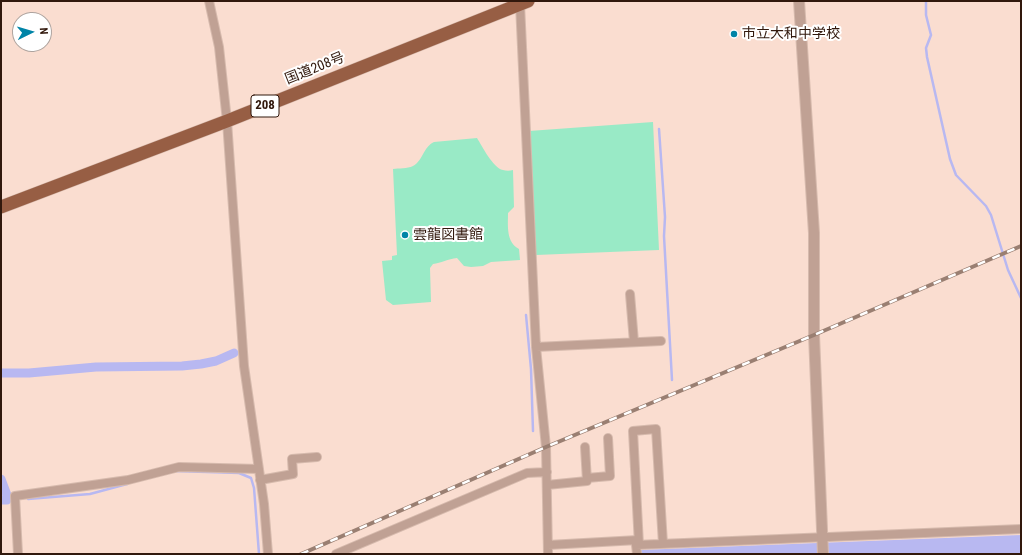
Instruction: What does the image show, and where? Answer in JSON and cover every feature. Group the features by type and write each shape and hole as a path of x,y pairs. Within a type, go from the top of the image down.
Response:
{"highway":[{"name":"国道208号","path":"1,207 227,121 524,3"}],"street":[{"path":"209,1 219,48 227,121 244,366 259,469 268,554"},
{"path":"799,1 814,233 814,350 823,554"},
{"path":"524,3 536,347 546,447 548,554"},
{"path":"630,294 634,342"},
{"path":"536,347 661,341"},
{"path":"636,554 636,545 638,543 633,431 656,429 663,544"},
{"path":"547,485 587,481 587,478 610,476 608,438"},
{"path":"585,447 587,478"},
{"path":"260,480 293,474 292,459 317,457"},
{"path":"18,554 15,496 128,480 178,467 259,469"},
{"path":"336,554 527,473 547,472"},
{"path":"548,545 638,543 663,544 1021,529"}],"green space":[{"path":"653,122 659,250 536,255 529,131"},
{"path":"477,138 495,165 504,170 513,170 514,207 508,213 508,228 512,242 519,249 520,260 491,262 483,266 471,267 464,266 457,258 433,264 430,268 431,302 393,305 386,300 382,261 392,260 392,256 397,255 393,169 413,166 419,161 427,147 434,142"}],"water":[{"path":"1021,535 1021,554 640,554 640,550"}],"waterway":[{"path":"926,1 926,15 931,35 926,48 927,57 950,159 956,175 986,206 991,215 1008,270 1021,298"},
{"path":"659,129 665,217 664,236 672,380"},
{"path":"526,315 531,369 533,431"},
{"path":"1,373 29,373 96,367 182,366 216,361 234,353"},
{"path":"175,471 239,473 251,478 254,488 259,554"},
{"path":"1,479 7,495 7,500 1,500"},
{"path":"28,499 90,494 127,484"}],"railway":[{"path":"301,554 546,447 814,335 1021,246"}],"place":[{"name":"市立大和中学校","path":"734,34"},
{"name":"雲龍図書館","path":"405,235"}]}
